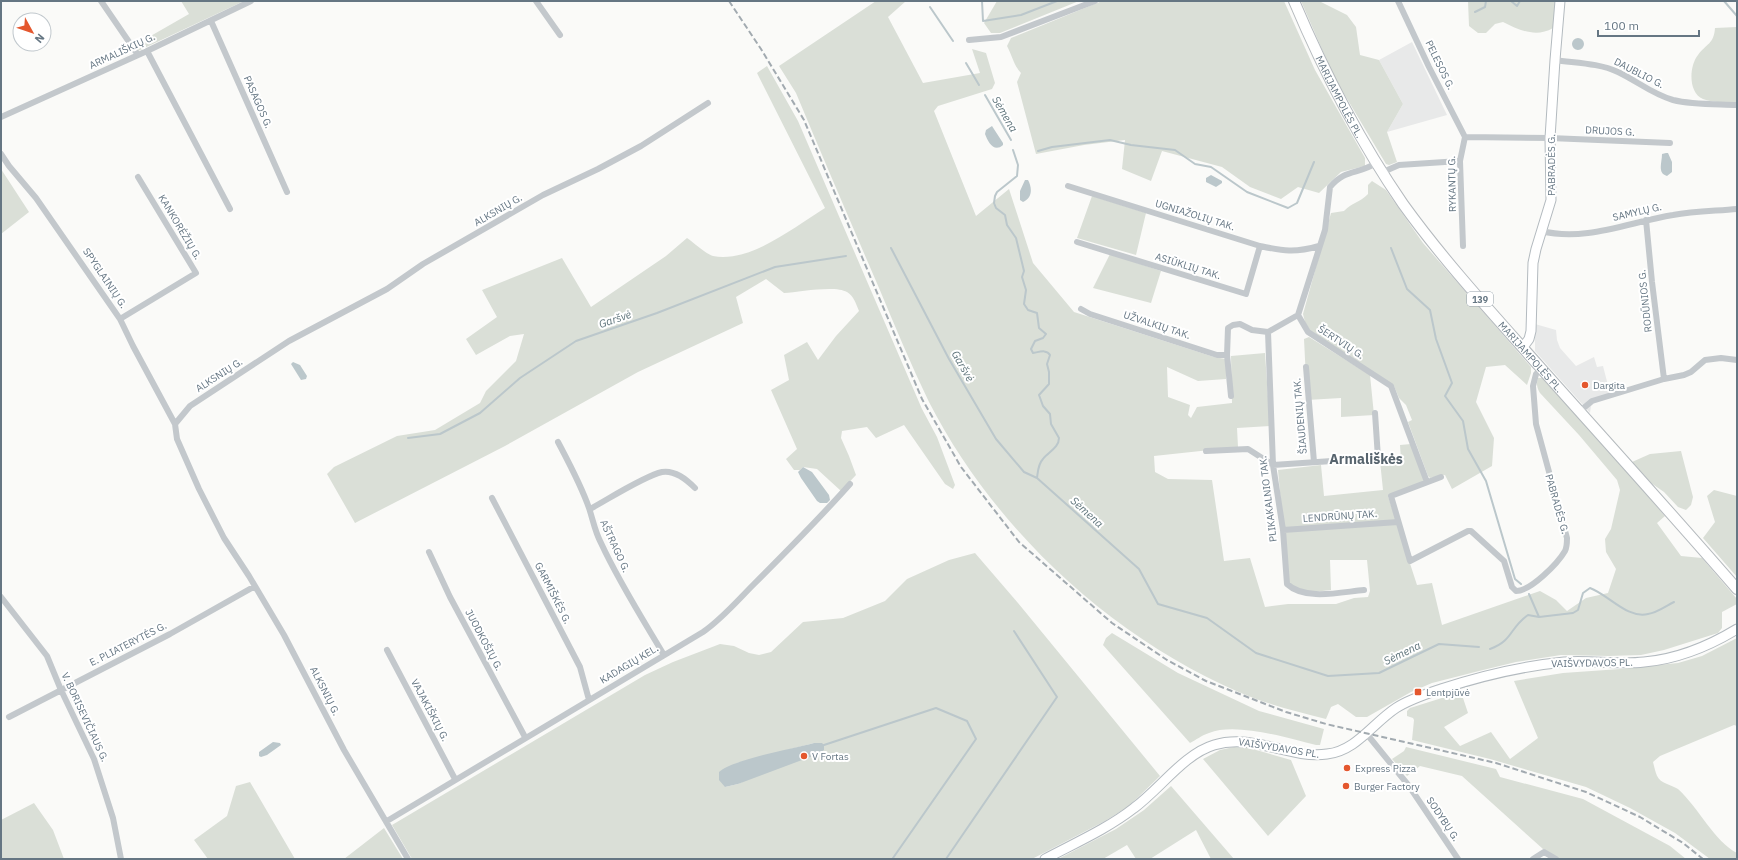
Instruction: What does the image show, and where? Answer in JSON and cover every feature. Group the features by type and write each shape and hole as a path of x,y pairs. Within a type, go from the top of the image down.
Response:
{"main road":[{"name":"MARIJAMPOLĖS PL.","path":"1294,1 1325,71 1376,163 1426,234 1542,369 1737,588"},
{"name":"PABRADĖS G.","path":"1523,347 1529,340 1533,263 1551,200 1550,138 1560,1"},
{"name":"VAIŠVYDAVOS PL.","path":"1045,859 1127,813 1149,797 1189,759 1212,745 1225,742 1244,741 1306,754 1326,754 1349,747 1384,717 1409,701 1455,685 1508,671 1543,665 1582,662 1644,662 1680,656 1706,646 1737,629"}],"street":[{"path":"101,1 138,55"},
{"name":"ARMALIŠKIŲ G.","path":"1,117 138,55 251,1"},
{"path":"536,1 560,35"},
{"path":"969,40 1001,37 1095,1"},
{"name":"PELESOS G.","path":"1398,1 1429,67 1465,137"},
{"name":"PASAGOS G.","path":"211,21 287,192"},
{"path":"147,50 230,209"},
{"name":"DAUBLIO G.","path":"1555,60 1606,67 1618,72 1654,93 1673,100 1694,103 1737,105"},
{"name":"ALKSNIŲ G.","path":"408,859 344,750 284,635 224,538 199,489 177,439 175,424 190,406 289,341 387,289 423,264 543,196 598,170 642,146 708,103"},
{"path":"1465,137 1550,138"},
{"name":"RYKANTŲ G.","path":"1463,246 1460,161 1465,137"},
{"name":"DRUJOS G.","path":"1550,138 1670,143"},
{"name":"SPYGLAINIŲ G.","path":"1,154 9,166 36,198 120,319 175,424"},
{"path":"1383,172 1399,165 1460,161"},
{"path":"1231,396 1228,328 1233,324 1240,324 1252,330 1268,332 1298,315 1325,230 1330,187 1344,174 1364,169 1376,163"},
{"name":"KANKORĖŽIŲ G.","path":"120,319 196,273 138,177"},
{"name":"UGNIAŽOLIŲ TAK.","path":"1068,186 1260,246 1285,251 1303,251 1319,246"},
{"name":"SAMYLŲ G.","path":"1542,231 1560,235 1578,235 1674,214 1737,210"},
{"name":"RODŪNIOS G.","path":"1646,220 1664,379"},
{"name":"ASIŪKLIŲ TAK.","path":"1077,242 1246,294 1260,246"},
{"name":"UŽVALKIŲ TAK.","path":"1081,309 1090,314 1217,355 1228,354"},
{"name":"ŠERTVIŲ G.","path":"1298,315 1308,332 1391,386 1427,482"},
{"name":"PLIKAKALNIO TAK.","path":"1268,332 1274,465 1283,530 1287,584 1293,590 1310,594 1364,590"},
{"path":"1580,411 1592,401 1691,372 1705,360 1721,358 1737,360"},
{"name":"ŠIAUDENIŲ TAK.","path":"1306,367 1314,462"},
{"name":"PABRADĖS G.","path":"1398,522 1410,561 1468,531 1471,531 1504,561 1512,587 1516,591 1520,591 1539,579 1560,559 1566,550 1567,538 1539,440 1534,414 1534,378 1542,369"},
{"path":"1375,413 1378,458"},
{"name":"AŠTRAGO G.","path":"558,442 590,509 600,541 616,575 664,655"},
{"path":"1206,452 1248,449 1274,465 1391,457"},
{"path":"590,509 648,478 663,472 675,474 685,478 695,488"},
{"path":"1398,522 1391,496 1441,477"},
{"name":"KADAGIŲ KEL.","path":"387,821 525,737 698,636 715,623 825,513 850,484"},
{"name":"GARMIŠKĖS G.","path":"492,498 580,667 589,700"},
{"name":"LENDRŪNŲ TAK.","path":"1283,530 1398,522"},
{"name":"JUODKOŠIŲ G.","path":"429,552 450,597 525,737"},
{"name":"E. PLIATERYTĖS G.","path":"9,717 170,634 255,586"},
{"name":"V. BORISEVIČIAUS G.","path":"1,597 47,656 61,690 94,759 112,812 121,859"},
{"name":"VAJAKIŠKIŲ G.","path":"387,650 455,779"},
{"name":"SODYBŲ G.","path":"1366,733 1409,786 1458,859"},
{"path":"1533,859 1544,852 1556,859"}],"shaded area":[{"path":"181,1 244,1 138,51 135,45 189,14"},
{"path":"876,1 906,1 888,17 923,83 980,73 972,49 986,53 995,83 992,89 938,106 934,111 976,216 1009,189 1033,263 1074,312 1214,357 1226,359 1226,379 1198,381 1167,367 1168,397 1190,405 1188,415 1191,418 1197,407 1232,403 1231,356 1265,353 1270,426 1237,428 1238,447 1154,456 1155,472 1168,479 1212,480 1224,561 1250,558 1265,607 1288,604 1336,604 1354,598 1368,597 1370,591 1367,560 1330,560 1331,590 1314,592 1303,591 1288,583 1278,470 1321,465 1324,496 1383,490 1380,461 1401,460 1400,445 1411,444 1425,481 1388,496 1417,585 1432,583 1442,625 1540,591 1556,600 1567,611 1586,598 1608,593 1616,569 1606,552 1605,539 1611,529 1620,490 1617,480 1579,435 1540,393 1537,382 1538,378 1542,378 1606,447 1665,516 1657,523 1681,556 1702,558 1737,599 1737,604 1722,612 1722,628 1718,633 1664,650 1641,655 1561,655 1516,662 1432,683 1411,692 1367,717 1356,717 1338,704 1331,707 1326,719 1256,699 1206,676 1157,649 1110,616 1067,580 1026,540 989,496 957,450 922,388 796,93 779,66"},
{"path":"997,1 1079,1 1000,33 991,33 984,23"},
{"path":"1102,1 1284,1 1315,70 1365,158 1365,166 1341,172 1319,193 1298,187 1281,199 1250,187 1222,167 1162,151 1151,181 1122,169 1125,140 1084,145 1036,154 1017,82 1021,73 1007,46 1011,38"},
{"path":"1301,1 1319,1 1347,15 1356,27 1360,55 1379,60 1403,104 1387,132 1397,162 1389,165 1386,164 1334,77"},
{"path":"1468,1 1556,1 1553,28 1547,31 1534,33 1515,28 1503,22 1495,24 1486,33 1478,33 1469,26"},
{"path":"1737,27 1737,103 1715,102 1703,99 1698,96 1692,85 1692,72 1695,60 1701,51 1711,41 1715,28"},
{"path":"1576,38 1580,38 1584,44 1580,50 1576,50 1572,46 1572,42"},
{"path":"1412,42 1447,115 1387,132 1403,104 1379,60"},
{"path":"767,66 798,121 922,409 937,437 955,485 953,489 945,484 904,425 876,438 867,427 842,431 841,438 856,475 841,491 817,469 803,467 800,470 794,470 786,459 797,449 771,390 789,380 784,355 807,342 818,360 836,336 859,311 854,300 847,292 826,289 784,293 766,279 736,297 743,323 638,372 505,446 355,523 327,474 334,467 397,436 435,430 480,403 486,391 516,361 524,334 510,336 476,355 466,339 497,317 482,290 562,258 591,307 666,256 687,238 713,256 727,257 742,254 772,242 825,208 757,73"},
{"path":"992,126 1003,143 1003,145 997,148 992,146 985,134 986,130"},
{"path":"1668,153 1672,162 1672,172 1667,176 1662,173 1661,170 1662,154"},
{"path":"1,169 29,212 1,234"},
{"path":"1211,175 1222,181 1222,183 1216,187 1206,182 1206,178"},
{"path":"1025,180 1028,180 1031,192 1029,198 1023,202 1020,200 1020,191"},
{"path":"1372,181 1386,190 1423,243 1531,367 1531,373 1527,385 1505,365 1486,367 1476,402 1494,438 1492,466 1452,489 1445,475 1430,478 1428,476 1408,422 1412,420 1406,405 1399,398 1394,386 1311,332 1305,322 1303,314 1331,213 1344,211 1365,197 1368,194 1368,185"},
{"path":"1092,196 1146,213 1136,255 1077,238"},
{"path":"1110,254 1161,271 1151,303 1093,288"},
{"path":"1535,324 1556,330 1560,348 1576,366 1594,357 1597,367 1603,366 1611,397 1595,402 1591,406 1590,413 1535,351"},
{"path":"1309,337 1370,375 1374,415 1341,417 1341,398 1307,400 1304,339"},
{"path":"293,362 300,365 307,376 306,379 301,380 291,364"},
{"path":"1681,451 1693,497 1691,505 1686,510 1678,507 1664,492 1651,483 1632,462 1650,454"},
{"path":"803,467 812,472 829,495 830,500 827,503 820,503 817,501 801,478 798,472"},
{"path":"1714,490 1737,496 1737,577 1703,538 1715,522 1707,496"},
{"name":"V Fortas","path":"975,553 1160,776 1129,806 1105,821 1032,859 412,859 392,825 645,675 673,662 720,644 734,646 749,653 759,655 771,652 803,622 843,618 885,601 907,579 949,560","holes":["814,743 822,743 738,784 725,787 737,763"]},
{"path":"1112,633 1178,673 1259,711 1324,729 1320,745 1262,732 1233,729 1209,733 1190,743 1103,645 1106,638"},
{"path":"1737,638 1737,726 1734,725 1660,756 1653,762 1659,778 1663,782 1678,789 1685,796 1721,841 1737,853 1737,859 1710,859 1675,833 1630,808 1586,787 1490,759 1412,740 1414,720 1413,718 1407,716 1407,711 1410,708 1461,692 1468,713 1444,727 1460,746 1491,732 1510,759 1538,738 1514,681 1563,673 1678,663 1702,656"},
{"path":"273,742 280,743 281,745 267,755 261,757 259,756 259,752"},
{"path":"814,743 822,743 824,745 824,750 818,754 738,784 725,787 719,780 719,772 726,767 764,755"},
{"path":"1234,747 1249,748 1291,760 1306,796 1268,836 1203,759 1220,750"},
{"path":"1406,747 1496,769 1500,777 1583,799 1670,846 1686,859 1560,859 1543,849 1462,776 1420,766 1407,776 1392,759 1404,751"},
{"path":"250,782 295,859 208,859 194,840 227,816 236,786"},
{"path":"1171,786 1234,859 1211,859 1196,830 1150,859 1136,859 1127,845 1103,859 1058,859 1116,829 1144,810"},
{"path":"34,803 53,830 64,859 1,859 1,820"},
{"path":"384,828 403,859 344,859"}],"waterway":[{"path":"982,1 983,21 1021,15 1057,1"},
{"path":"1475,12 1485,7 1486,1"},
{"path":"1511,1 1517,6 1520,1"},
{"path":"1724,1 1737,16"},
{"name":"Sėmena","path":"930,7 953,41"},
{"name":"Sėmena","path":"966,63 979,85"},
{"name":"Sėmena","path":"985,95 1011,140"},
{"path":"1038,151 1052,147 1110,140 1131,145 1175,150 1195,164 1211,167 1247,192 1288,208 1297,203 1314,162"},
{"name":"Sėmena","path":"1013,150 1018,165 1017,176 997,192 994,203 996,208 1005,215 1007,225 1016,238 1024,271 1022,277 1026,290 1024,304 1028,310 1037,313 1039,328 1046,334 1043,338 1035,341 1031,349 1033,353 1045,351 1050,355 1047,364 1049,384 1039,395 1043,406 1050,414 1051,424 1059,438 1057,445 1040,463 1037,478 1139,569 1158,604 1207,618 1256,653 1328,676 1379,673 1439,644 1479,647"},
{"name":"Garšvė","path":"891,248 949,359 996,439 1024,472 1037,478"},
{"path":"1391,248 1407,289 1430,310 1436,339 1452,383 1445,396 1463,421 1468,449 1486,481 1515,579 1521,584"},
{"name":"Garšvė","path":"408,438 440,434 480,413 520,378 576,341 657,313 775,267 846,256"},
{"name":"Sėmena","path":"1490,649 1503,642 1518,624 1528,615 1539,617 1573,613 1578,610 1583,593 1590,588 1625,610 1640,615 1655,612 1674,602"},
{"path":"1529,594 1539,617"},
{"path":"946,859 1057,697 1014,631"},
{"path":"824,745 936,708 967,721 976,739 893,858"}],"railway":[{"path":"729,1 761,49 804,120 922,399 961,467 1019,542 1112,623 1167,660 1206,681 1286,712 1326,724 1496,763 1586,792 1640,817 1683,843 1703,859"}],"place":[{"name":"Dargita","path":"1585,385"},
{"name":"Lentpjūvė","path":"1418,692"},
{"name":"V Fortas","path":"804,756"},
{"name":"Express Pizza","path":"1347,768"},
{"name":"Burger Factory","path":"1346,786"}],"district":[{"name":"Armališkės","path":"1366,459"}]}
